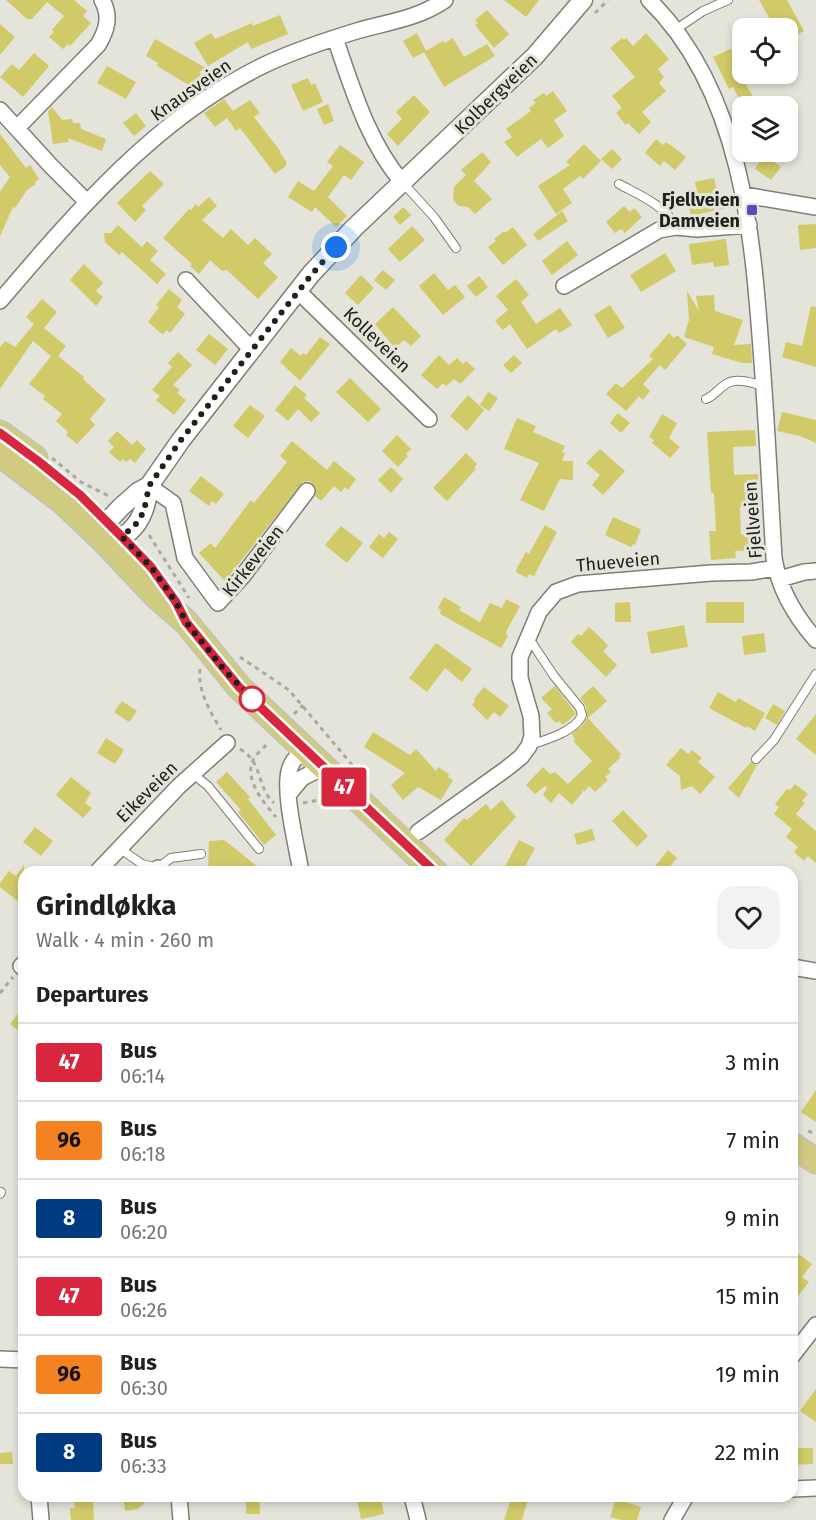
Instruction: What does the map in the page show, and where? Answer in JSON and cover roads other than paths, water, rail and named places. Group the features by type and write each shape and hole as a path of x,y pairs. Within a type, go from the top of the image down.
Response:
{"main road":[{"path":"0,433 80,495 120,532 151,567 176,602 190,613 239,687 429,866"},
{"path":"0,454 63,502 120,532"},
{"path":"798,1149 816,1161"}],"street":[{"path":"17,128 98,45 104,36 108,21 102,0"},
{"name":"Knausveien","path":"0,301 87,202 142,148 208,97 262,66 302,49 404,20 427,11 445,0"},
{"name":"Kolbergveien","path":"120,532 137,523 144,511 149,486 181,440 251,349 334,249 535,56 583,0"},
{"name":"Fjellveien","path":"649,0 675,30 694,59 713,98 734,152 749,225 778,574 794,612 816,640"},
{"path":"334,39 384,158 403,183"},
{"path":"0,110 87,202"},
{"path":"744,195 816,207"},
{"path":"564,286 659,230 676,227 697,229 749,225"},
{"path":"186,280 251,349"},
{"name":"Kolleveien","path":"298,291 429,419"},
{"name":"Kirkeveien","path":"149,486 172,502 185,558 218,603 242,578 307,491"},
{"name":"Thueveien","path":"529,746 532,735 531,716 519,669 520,657 539,612 556,592 568,586 711,573 778,574 816,571"},
{"name":"Eikeveien","path":"102,866 193,774 227,743"},
{"path":"418,832 506,770 521,757 529,746"},
{"path":"300,866 288,776 290,766 304,749"},
{"path":"292,800 302,778 323,767"},
{"path":"798,968 816,971"},
{"path":"798,1348 816,1325"},
{"path":"0,1359 18,1360"},
{"path":"798,1489 816,1488"},
{"path":"40,1502 41,1520"},
{"path":"180,1502 182,1520"},
{"path":"414,1502 418,1520"},
{"path":"672,1520 682,1502"}],"lane":[{"path":"675,30 703,11 728,0"},
{"path":"403,183 434,217 456,248"},
{"path":"619,184 655,204 669,215 676,227"},
{"path":"706,399 712,397 728,383 742,381 764,386"},
{"path":"528,637 554,676 580,708 582,715 576,723 555,737 529,746"},
{"path":"756,759 774,740 816,674"},
{"path":"193,774 208,786 259,849"},
{"path":"119,848 147,866"},
{"path":"162,866 171,858 201,854"}],"place":[{"name":"Fjellveien Damveien","path":"752,210"}]}
